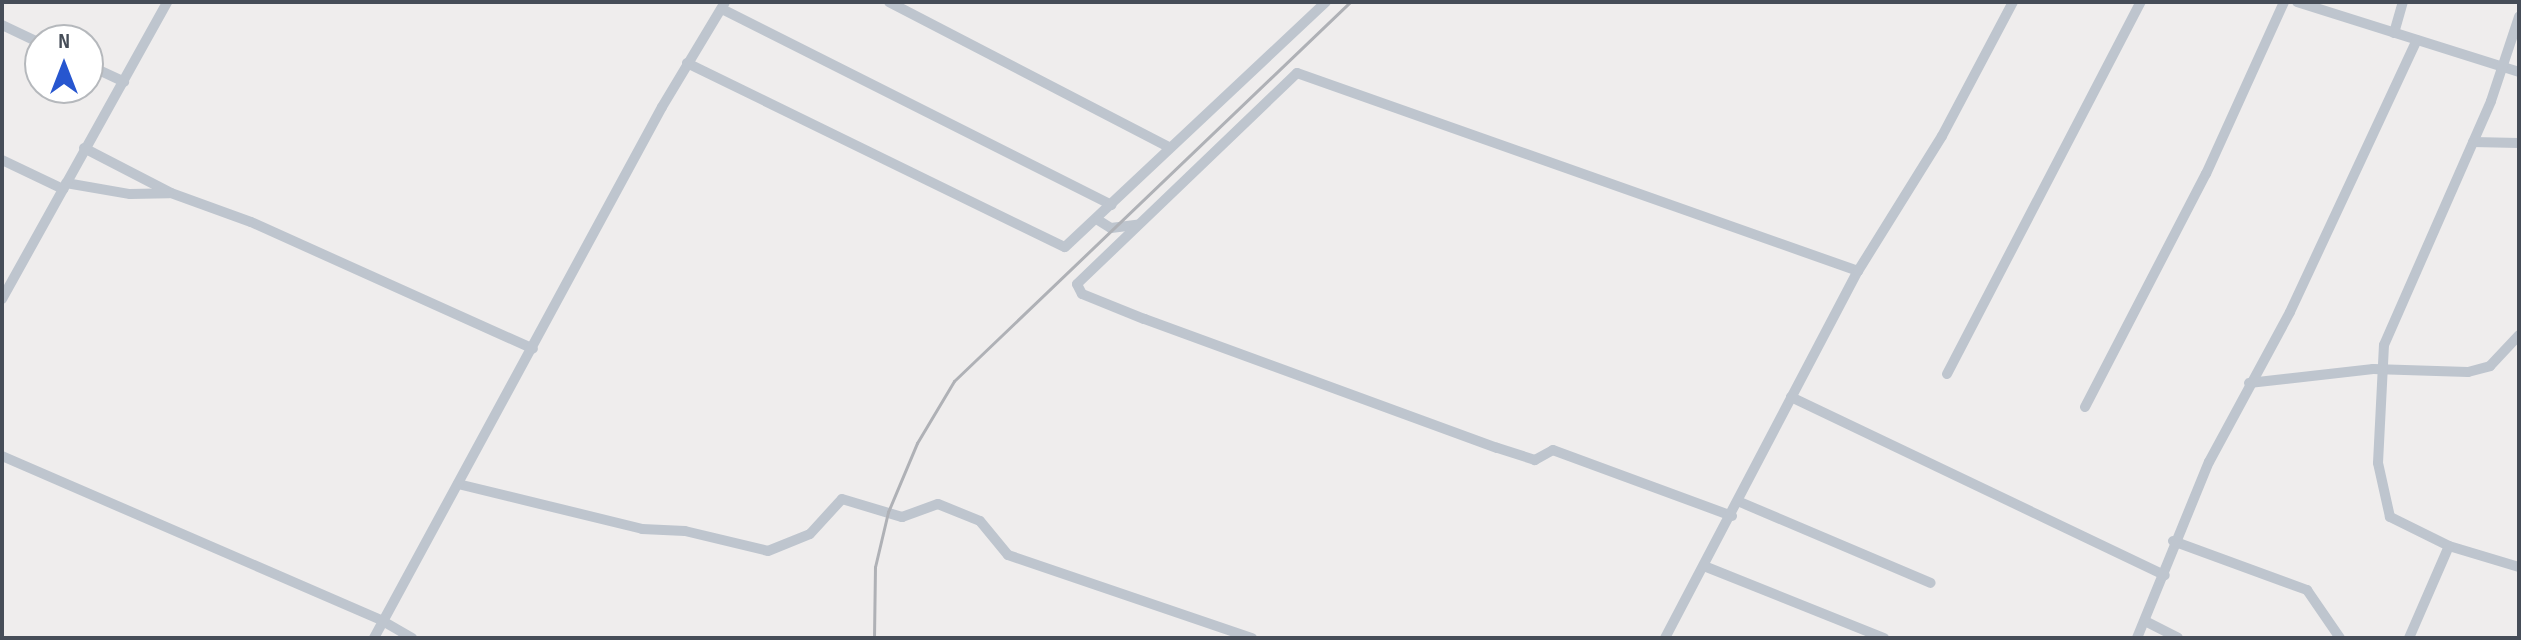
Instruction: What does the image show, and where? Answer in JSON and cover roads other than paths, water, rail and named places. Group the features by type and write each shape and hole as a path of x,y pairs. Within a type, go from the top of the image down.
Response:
{"street":[{"path":"2,299 167,2"},
{"path":"889,2 1169,147"},
{"path":"687,63 1060,245 1072,245 1169,147 1326,2"},
{"path":"1665,638 1740,502 1858,271 1942,136 2013,2"},
{"path":"1947,374 2141,2"},
{"path":"2085,407 2206,174 2284,2"},
{"path":"2297,2 2519,72"},
{"path":"2394,33 2403,2"},
{"path":"374,638 381,620 533,349 687,63 723,5 1112,205"},
{"path":"2519,17 2504,67 2473,142 2393,318 2382,370 2378,463 2390,517 2449,546 2519,567"},
{"path":"2,25 24,35"},
{"path":"2137,638 2165,575 2173,541 2249,383 2290,312 2417,40"},
{"path":"104,73 124,82"},
{"path":"1732,516 1553,450 1535,460 1524,457 1208,344 1078,290 1079,279 1287,80 1303,73 1858,271"},
{"path":"2473,142 2519,143"},
{"path":"84,148 171,193 251,222 533,349"},
{"path":"2,160 65,186 130,194 171,193"},
{"path":"1098,220 1111,228 1138,225"},
{"path":"2249,383 2382,370 2468,372 2490,366 2519,335"},
{"path":"1791,397 2165,575"},
{"path":"2,456 381,620 412,638"},
{"path":"458,484 642,529 685,531 768,551 810,534 842,499 902,517 938,504 980,521 1008,555 1252,638"},
{"path":"1740,502 1931,583"},
{"path":"2173,541 2307,590 2340,638"},
{"path":"2409,638 2449,546"},
{"path":"1704,566 1884,638"},
{"path":"2145,621 2178,638"}],"railway":[{"path":"874,638 875,567 888,512 917,443 954,381 1350,2"}]}
